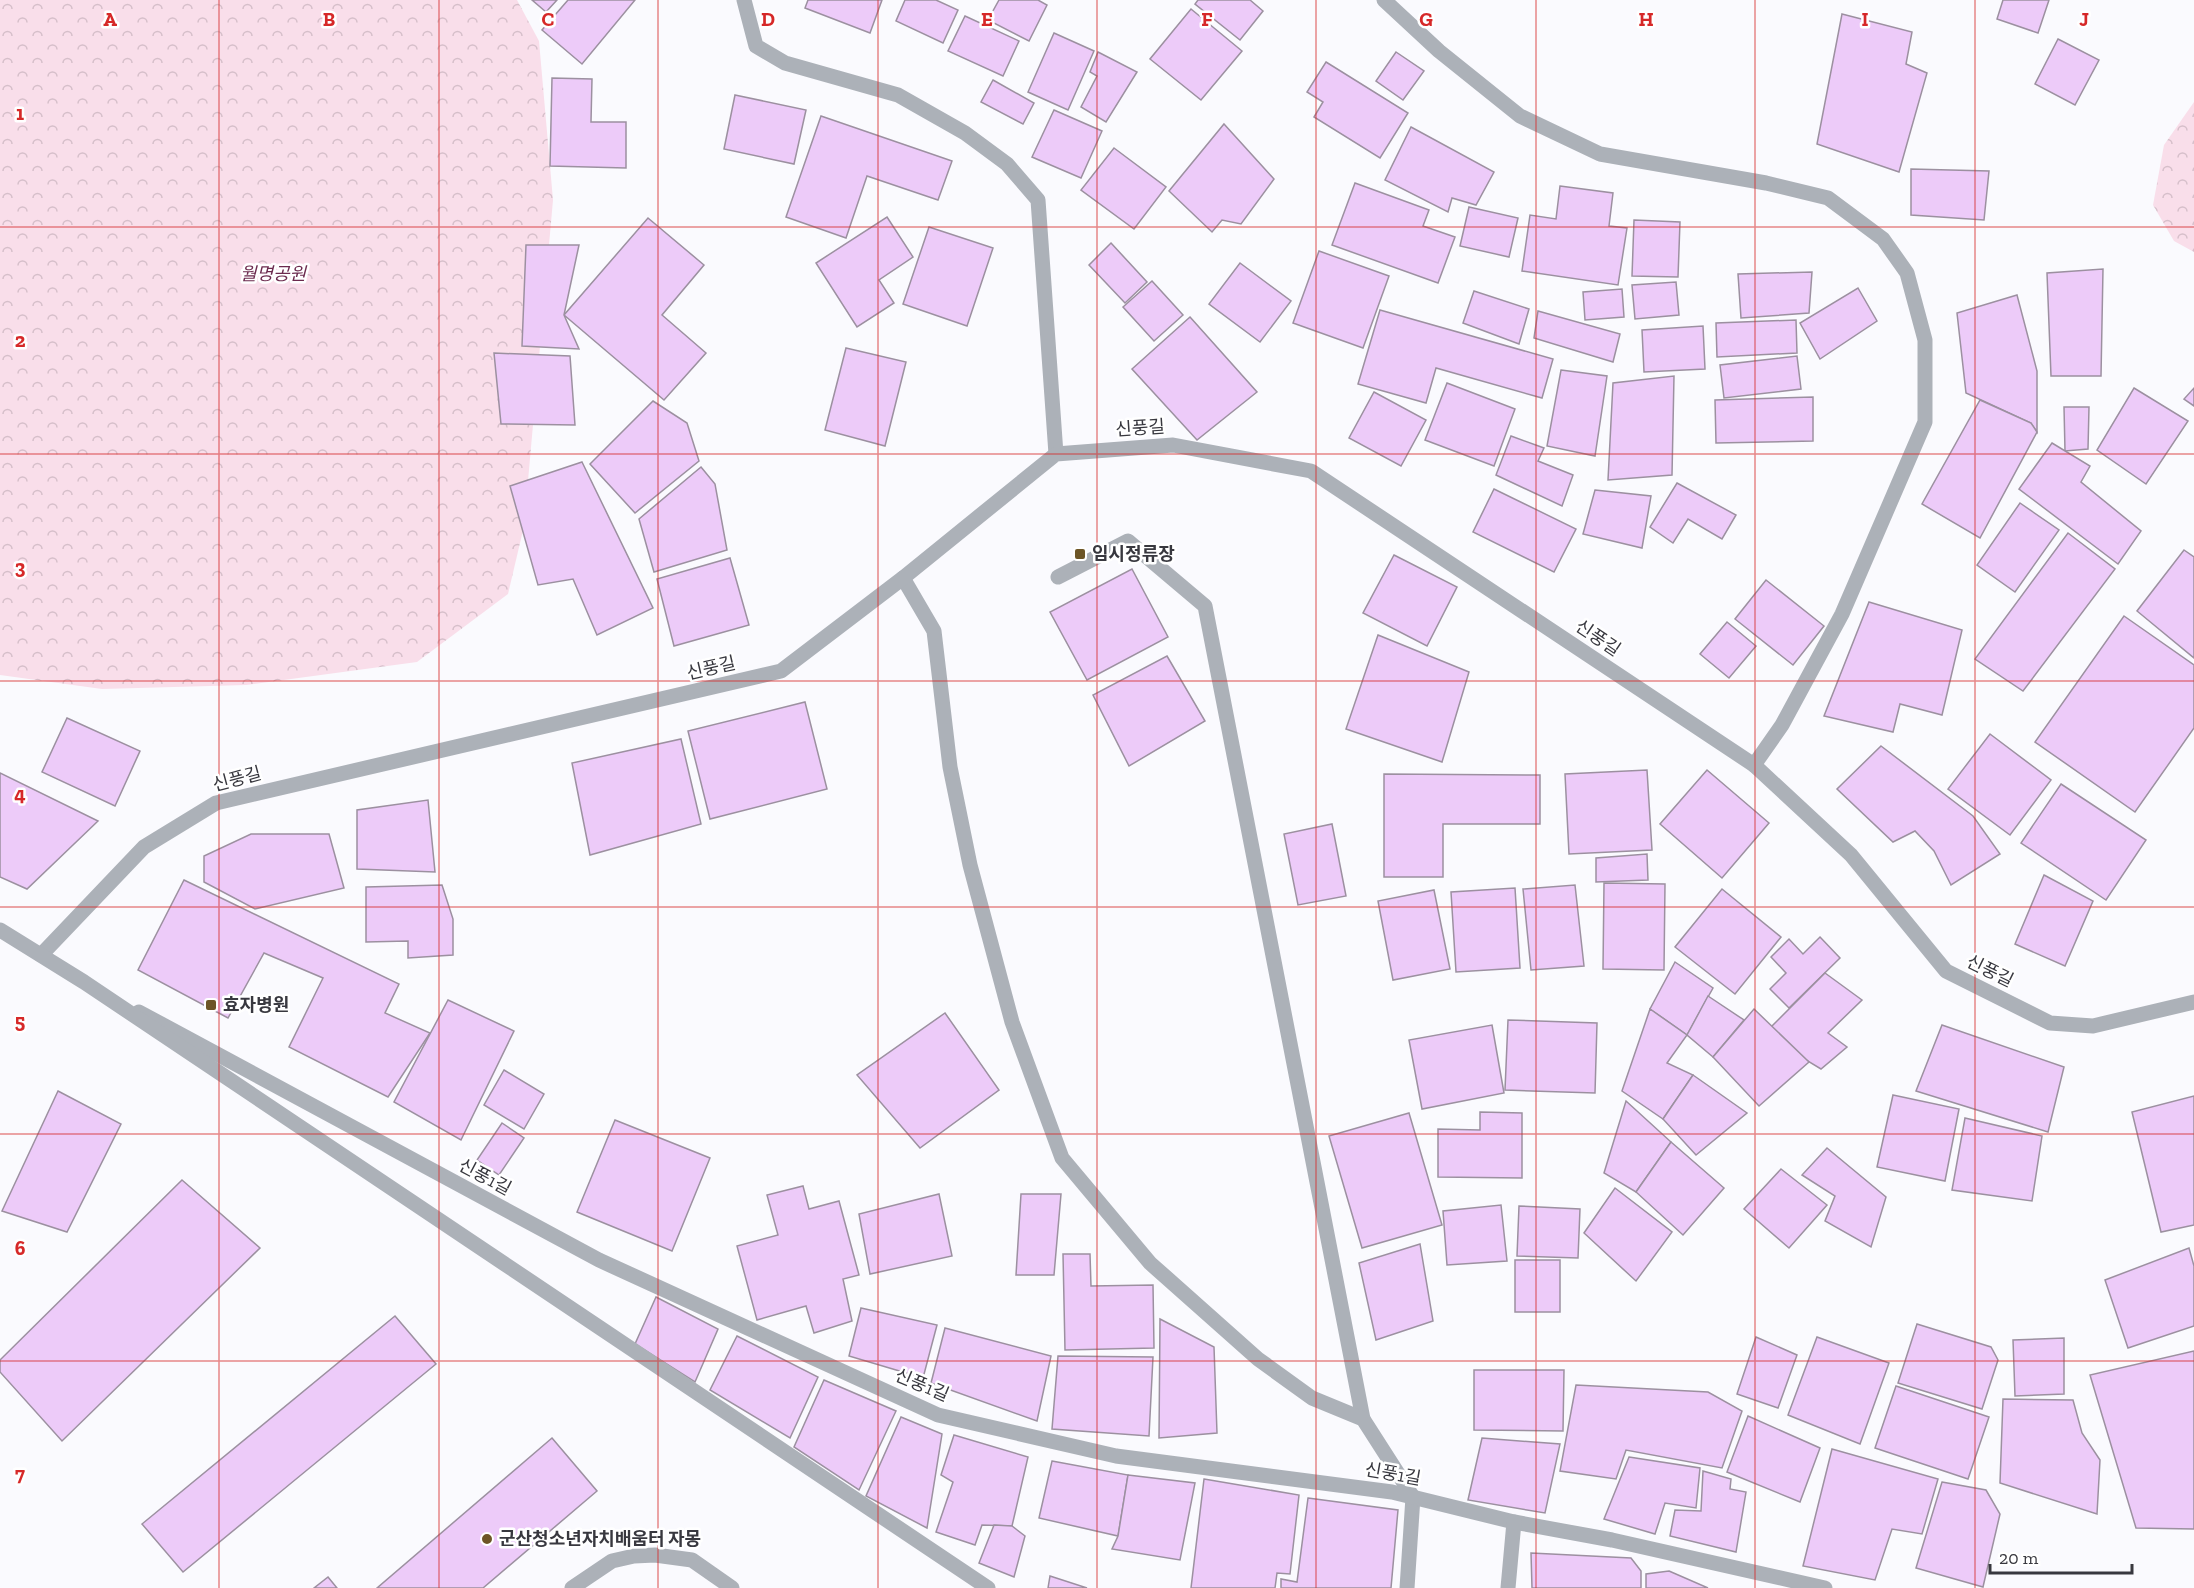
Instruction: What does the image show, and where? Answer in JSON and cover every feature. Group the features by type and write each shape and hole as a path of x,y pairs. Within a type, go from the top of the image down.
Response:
{"street":[{"path":"744,0 756,46 784,63 898,95 965,133 1007,165 1038,200 1056,453"},
{"path":"1384,0 1439,51 1520,116 1600,154 1766,183 1828,198 1883,239 1907,273 1925,340 1925,422 1842,614 1782,725 1754,765"},
{"name":"신풍길","path":"41,955 144,847 216,803 781,671 903,578 1056,453 1173,445 1311,471 1754,765 1851,855 1946,971 2050,1023 2093,1026 2194,1002"},
{"path":"1058,577 1128,541 1205,606 1364,1419 1413,1497 1407,1588"},
{"path":"903,578 934,631 950,767 970,865 1012,1022 1062,1158 1150,1263 1258,1359 1312,1398 1364,1419"},
{"path":"0,930 84,982 988,1588"},
{"name":"신풍1길","path":"84,982 599,1260 938,1415 1116,1456 1413,1497 1825,1588"},
{"path":"1508,1588 1515,1521"},
{"path":"572,1588 612,1561 634,1556 656,1555 692,1560 732,1588"}],"green space":[{"name":"월명공원","path":"0,0 517,0 539,41 553,200 524,526 508,594 417,662 246,685 102,689 0,675"},
{"path":"2194,102 2194,252 2174,241 2153,205 2164,145"}],"building":[{"path":"532,0 557,0 546,12"},
{"path":"568,0 635,0 582,64 542,30"},
{"path":"808,0 882,0 870,33 805,8"},
{"path":"905,0 936,0 958,10 943,43 896,21"},
{"path":"999,0 1038,0 1047,5 1029,41 988,20"},
{"path":"1198,0 1250,0 1263,11 1240,40 1195,4"},
{"path":"2003,0 2049,0 2038,33 1997,19"},
{"path":"1191,9 1242,51 1201,100 1150,59"},
{"path":"1842,14 1912,32 1906,64 1927,73 1899,172 1817,144"},
{"path":"965,16 1019,41 1003,76 948,51"},
{"path":"1054,33 1094,51 1068,110 1028,92"},
{"path":"2058,39 2099,60 2075,105 2035,84"},
{"path":"1098,52 1137,72 1106,122 1081,107 1097,76 1090,72"},
{"path":"1396,52 1424,71 1403,100 1376,81"},
{"path":"1326,62 1408,113 1380,158 1314,117 1323,102 1307,92"},
{"path":"552,78 592,79 591,122 626,122 626,168 550,166"},
{"path":"993,80 1034,103 1023,124 981,102"},
{"path":"735,95 806,110 794,164 724,149"},
{"path":"1054,110 1102,131 1081,178 1032,157"},
{"path":"821,116 952,161 938,200 867,176 846,238 786,217"},
{"path":"1224,124 1274,179 1241,224 1222,220 1212,232 1169,191"},
{"path":"1411,127 1494,172 1476,205 1452,198 1448,212 1385,180"},
{"path":"1114,148 1166,187 1134,229 1081,190"},
{"path":"1911,169 1989,171 1984,220 1911,215"},
{"path":"1355,183 1429,210 1423,226 1455,237 1438,283 1332,245"},
{"path":"1560,186 1613,193 1609,226 1627,228 1618,285 1522,271 1530,215 1556,219"},
{"path":"1469,207 1518,218 1509,257 1460,246"},
{"path":"887,217 913,257 879,280 894,303 857,327 816,263"},
{"path":"648,218 704,265 662,315 706,353 664,400 564,315"},
{"path":"1634,220 1680,222 1678,277 1632,276"},
{"path":"929,227 993,248 967,326 903,304"},
{"path":"1111,243 1147,282 1125,303 1089,265"},
{"path":"526,245 579,245 564,315 579,349 522,346"},
{"path":"1319,251 1389,276 1363,348 1293,323"},
{"path":"1240,263 1291,301 1260,342 1209,304"},
{"path":"2103,269 2101,376 2051,376 2047,273"},
{"path":"1812,272 1809,313 1741,318 1738,274"},
{"path":"1152,281 1183,315 1154,341 1123,307"},
{"path":"1676,282 1679,315 1635,319 1632,285"},
{"path":"1858,288 1877,321 1820,359 1800,323"},
{"path":"1622,289 1624,317 1585,320 1583,292"},
{"path":"1474,291 1529,309 1519,344 1463,323"},
{"path":"2017,295 2037,371 2037,432 2031,423 1966,393 1957,313"},
{"path":"1380,310 1553,359 1542,398 1436,368 1426,403 1358,384"},
{"path":"1538,311 1620,334 1613,362 1534,338"},
{"path":"1190,317 1257,392 1197,440 1132,369"},
{"path":"1796,320 1797,353 1717,357 1716,323"},
{"path":"1703,326 1705,369 1644,372 1642,330"},
{"path":"846,348 906,362 885,446 825,430"},
{"path":"494,353 570,356 575,425 501,424"},
{"path":"1797,356 1801,389 1724,398 1720,365"},
{"path":"1561,370 1607,376 1595,456 1547,446"},
{"path":"1674,376 1672,475 1608,480 1613,383"},
{"path":"1447,383 1515,409 1494,466 1425,440"},
{"path":"2134,388 2188,421 2146,484 2097,450"},
{"path":"2194,388 2194,406 2184,399"},
{"path":"1374,392 1426,420 1401,466 1349,438"},
{"path":"1813,397 1813,441 1716,443 1715,400"},
{"path":"1980,400 2031,423 2037,432 1980,538 1922,504"},
{"path":"653,401 687,423 699,461 635,513 590,464"},
{"path":"2064,407 2089,407 2088,449 2065,451"},
{"path":"1511,436 1544,448 1538,461 1573,475 1562,506 1496,475"},
{"path":"2052,443 2090,466 2081,482 2141,531 2118,564 2019,489"},
{"path":"582,462 653,608 597,635 573,579 538,585 510,486"},
{"path":"701,467 715,484 727,550 654,572 639,519"},
{"path":"1677,483 1736,515 1722,539 1688,519 1673,543 1650,527"},
{"path":"1494,489 1576,529 1554,572 1473,532"},
{"path":"1595,490 1651,496 1642,548 1583,534"},
{"path":"2020,503 2059,530 2015,592 1977,565"},
{"path":"2068,533 2115,569 2023,691 1975,659"},
{"path":"2184,550 2194,557 2194,658 2137,611"},
{"path":"1394,555 1457,587 1427,646 1363,613"},
{"path":"730,558 749,625 674,646 657,579"},
{"path":"1132,569 1168,637 1087,680 1050,612"},
{"path":"1766,580 1824,626 1793,665 1735,619"},
{"path":"1869,602 1962,630 1942,715 1900,704 1893,732 1824,716"},
{"path":"2124,616 2194,665 2194,728 2135,812 2035,742"},
{"path":"1727,622 1756,646 1729,678 1700,654"},
{"path":"1378,635 1469,672 1442,762 1346,729"},
{"path":"1167,656 1205,721 1129,766 1093,695"},
{"path":"805,702 827,789 710,819 688,731"},
{"path":"67,718 140,751 115,806 42,772"},
{"path":"1990,734 2051,780 2010,835 1948,789"},
{"path":"681,739 701,824 590,855 572,763"},
{"path":"1881,746 1973,816 2000,854 1951,885 1934,851 1915,831 1893,842 1837,789"},
{"path":"1647,770 1652,850 1569,854 1565,774"},
{"path":"1707,770 1769,823 1722,878 1660,824"},
{"path":"0,773 98,821 27,889 0,877"},
{"path":"1384,774 1540,775 1540,824 1443,824 1443,877 1384,877"},
{"path":"2061,784 2146,840 2106,900 2021,843"},
{"path":"428,800 435,872 357,869 357,810"},
{"path":"1332,824 1346,896 1298,905 1284,834"},
{"path":"251,834 329,834 344,888 255,909 204,882 204,856"},
{"path":"1647,854 1648,880 1596,882 1596,858"},
{"path":"2044,875 2093,901 2065,966 2015,944"},
{"path":"184,880 399,984 385,1013 430,1033 388,1097 289,1047 323,978 264,953 228,1018 138,970"},
{"path":"1604,883 1665,884 1664,970 1603,969"},
{"path":"442,885 453,919 453,955 408,958 408,941 366,942 366,887"},
{"path":"1575,885 1584,966 1531,970 1523,889"},
{"path":"1515,888 1520,968 1456,972 1451,892"},
{"path":"1722,889 1781,937 1735,994 1675,947"},
{"path":"1434,890 1450,969 1393,980 1378,901"},
{"path":"1820,937 1840,958 1789,1008 1770,989 1786,973 1771,957 1789,939 1803,954"},
{"path":"1675,962 1713,988 1687,1035 1650,1009"},
{"path":"1825,973 1862,1000 1828,1033 1847,1047 1821,1069 1806,1060 1771,1027"},
{"path":"1708,996 1744,1020 1713,1057 1687,1035"},
{"path":"448,1000 514,1031 461,1140 394,1102"},
{"path":"1650,1009 1687,1035 1667,1063 1693,1075 1663,1119 1622,1091"},
{"path":"1754,1009 1809,1062 1759,1106 1713,1057"},
{"path":"945,1013 999,1090 920,1148 857,1075"},
{"path":"1508,1020 1597,1023 1595,1093 1505,1090"},
{"path":"1492,1025 1504,1093 1422,1109 1409,1040"},
{"path":"1942,1025 2064,1067 2048,1132 1916,1091"},
{"path":"504,1070 544,1094 524,1129 484,1105"},
{"path":"1693,1075 1747,1113 1696,1155 1663,1119"},
{"path":"58,1091 121,1124 67,1232 2,1211"},
{"path":"1893,1095 1959,1109 1945,1181 1877,1167"},
{"path":"2194,1096 2194,1225 2161,1232 2132,1112"},
{"path":"1626,1101 1671,1142 1636,1192 1604,1173"},
{"path":"1480,1112 1522,1113 1522,1178 1438,1177 1438,1129 1480,1130"},
{"path":"1409,1113 1442,1225 1362,1248 1329,1136"},
{"path":"1965,1118 2042,1136 2032,1201 1952,1190"},
{"path":"615,1120 710,1158 672,1251 577,1212"},
{"path":"502,1123 524,1138 499,1175 477,1160"},
{"path":"1671,1142 1724,1188 1683,1235 1636,1192"},
{"path":"1827,1148 1886,1197 1871,1247 1825,1221 1835,1196 1802,1175"},
{"path":"1781,1169 1827,1205 1789,1248 1744,1209"},
{"path":"182,1180 260,1248 62,1441 0,1372 0,1360"},
{"path":"803,1186 809,1209 839,1201 859,1275 843,1279 852,1321 814,1333 806,1306 757,1320 737,1246 778,1235 767,1195"},
{"path":"1615,1188 1672,1232 1636,1281 1584,1233"},
{"path":"939,1194 952,1256 870,1274 859,1214"},
{"path":"1021,1194 1061,1194 1054,1275 1016,1275"},
{"path":"1501,1205 1507,1261 1447,1265 1443,1211"},
{"path":"1519,1206 1580,1209 1578,1258 1517,1256"},
{"path":"1420,1244 1433,1321 1376,1340 1359,1263"},
{"path":"2189,1248 2194,1266 2194,1326 2128,1348 2105,1280"},
{"path":"1063,1254 1090,1254 1091,1286 1153,1285 1154,1348 1065,1350"},
{"path":"1515,1260 1560,1260 1560,1312 1515,1312"},
{"path":"656,1297 718,1329 695,1382 635,1344"},
{"path":"861,1308 937,1325 923,1378 849,1356"},
{"path":"395,1316 436,1364 183,1572 142,1524"},
{"path":"1160,1319 1214,1347 1217,1433 1159,1438"},
{"path":"1917,1324 1991,1347 1998,1360 1982,1409 1898,1383"},
{"path":"945,1328 1051,1356 1037,1421 931,1383"},
{"path":"737,1336 818,1377 790,1438 710,1390"},
{"path":"1756,1337 1797,1355 1778,1408 1737,1394"},
{"path":"1817,1337 1889,1363 1860,1444 1788,1415"},
{"path":"2064,1338 2064,1394 2015,1396 2013,1340"},
{"path":"2194,1351 2194,1529 2136,1528 2090,1375"},
{"path":"1058,1356 1153,1357 1149,1436 1052,1429"},
{"path":"1474,1370 1564,1370 1563,1431 1474,1430"},
{"path":"824,1380 896,1411 859,1490 794,1447"},
{"path":"1576,1385 1708,1392 1742,1411 1722,1468 1626,1450 1616,1479 1560,1471"},
{"path":"1896,1386 1989,1417 1968,1479 1875,1448"},
{"path":"2003,1399 2073,1400 2082,1433 2100,1460 2097,1514 2000,1483"},
{"path":"1748,1416 1820,1448 1800,1502 1727,1472"},
{"path":"901,1417 942,1434 927,1528 866,1496"},
{"path":"954,1435 1028,1457 1012,1526 982,1525 975,1545 936,1532 953,1482 941,1475"},
{"name":"군산청소년자치배움터 자몽","path":"552,1438 597,1491 483,1588 377,1588"},
{"path":"1482,1438 1560,1444 1545,1513 1468,1500"},
{"path":"1832,1449 1938,1479 1922,1534 1892,1529 1875,1580 1803,1566"},
{"path":"1629,1457 1700,1468 1696,1508 1665,1503 1655,1534 1604,1519"},
{"path":"1052,1461 1128,1475 1118,1536 1039,1518"},
{"path":"1703,1471 1731,1479 1730,1489 1746,1492 1736,1552 1670,1536 1675,1510 1701,1511"},
{"path":"1128,1475 1195,1483 1180,1560 1112,1549 1118,1536"},
{"path":"1204,1479 1299,1495 1290,1574 1277,1573 1275,1588 1191,1588"},
{"path":"1942,1482 1986,1490 2000,1514 1983,1587 1916,1568"},
{"path":"1308,1498 1398,1510 1391,1588 1281,1588 1281,1579 1297,1582"},
{"path":"994,1525 1012,1526 1025,1536 1014,1577 979,1563"},
{"path":"1531,1553 1631,1558 1641,1571 1641,1588 1532,1588"},
{"path":"1669,1571 1708,1588 1646,1588 1646,1574"},
{"path":"1050,1576 1087,1588 1048,1588"},
{"path":"328,1577 337,1588 314,1588"}],"place":[{"name":"임시정류장","path":"1080,554"},
{"name":"효자병원","path":"211,1005"},
{"name":"군산청소년자치배움터 자몽","path":"487,1539"}]}
